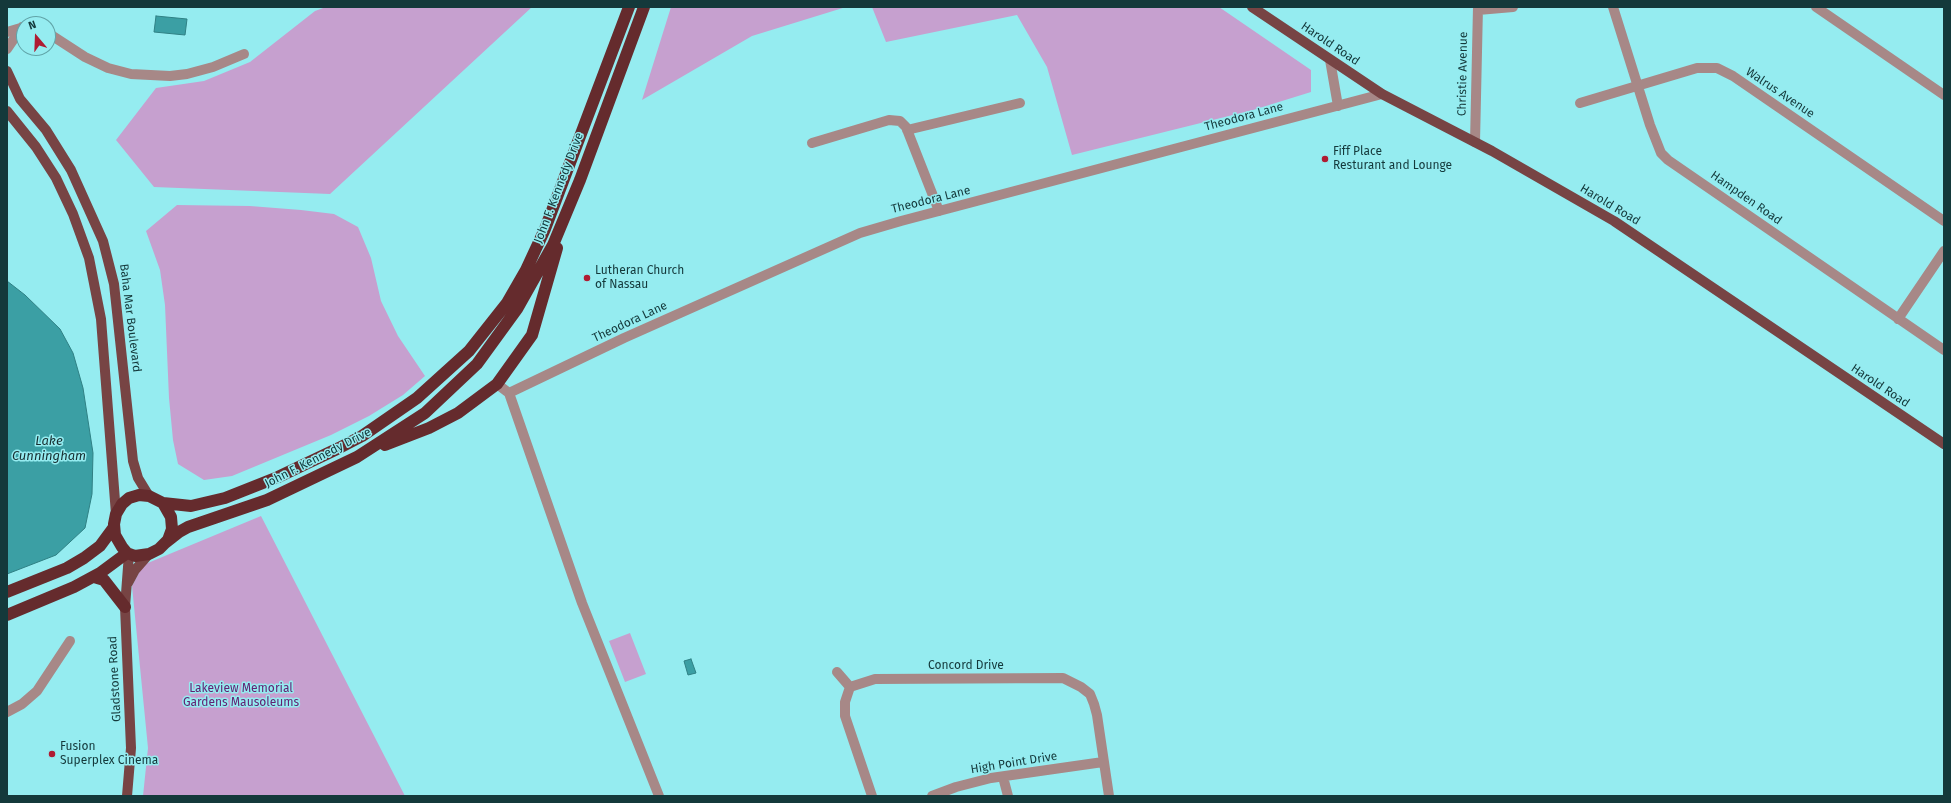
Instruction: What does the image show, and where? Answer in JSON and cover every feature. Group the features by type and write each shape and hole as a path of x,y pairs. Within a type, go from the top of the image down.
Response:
{"highway":[{"name":"John F. Kennedy Drive","path":"149,496 163,503 191,506 225,498 278,477 362,436 417,398 469,351 507,303 526,270 545,229 629,7"},
{"name":"John F. Kennedy Drive","path":"149,554 188,527 266,500 356,457 425,412 477,364 517,309 560,231 644,7"},
{"path":"356,457 429,428 458,413 497,384 532,335 558,248 560,231"},
{"path":"149,496 139,495 130,498 122,504 116,514 114,527 117,539 128,554 135,556 149,554"},
{"path":"163,503 169,511 172,523 170,534 165,543"},
{"path":"7,592 56,573 84,558 100,546 114,527"},
{"path":"7,615 68,590 94,577 128,554"},
{"path":"94,577 104,580 125,607"}],"main road":[{"name":"Harold Road","path":"1252,7 1382,94 1475,142 1614,221 1944,444"},
{"name":"Baha Mar Boulevard","path":"7,71 20,99 46,130 71,170 103,241 114,284 133,461 138,478 149,496"},
{"path":"7,111 36,147 56,178 74,214 89,258 101,319 116,514"},
{"name":"Gladstone Road","path":"127,796 131,748 125,607 128,554"},
{"name":"Gladstone Road","path":"127,586 135,570 149,554"}],"street":[{"path":"1478,8 1513,7"},
{"name":"Hampden Road","path":"1613,7 1656,141 1662,153 1668,160 1944,350"},
{"path":"1816,7 1944,95"},
{"name":"Christie Avenue","path":"1475,142 1478,8"},
{"path":"7,49 16,37"},
{"path":"56,38 86,57 108,68 131,74 170,76 187,74 213,67 244,54"},
{"path":"1330,60 1338,106"},
{"name":"Walrus Avenue","path":"1580,103 1697,68 1716,68 1724,71 1944,221"},
{"name":"Theodora Lane","path":"509,393 624,338 833,244 901,221 1382,94"},
{"path":"907,130 1020,103"},
{"path":"812,143 889,120 900,121 907,130 939,211"},
{"path":"1898,319 1944,251"},
{"path":"497,384 509,393 582,604 659,796"},
{"path":"7,712 22,704 37,691 70,641"},
{"path":"837,672 850,687 845,702 845,716 872,796"},
{"name":"Concord Drive","path":"850,687 876,679 1063,678 1074,682 1090,694 1097,715 1109,796"},
{"name":"High Point Drive","path":"932,796 965,784 1103,762"},
{"path":"1003,777 1008,796"}],"green space":[{"path":"326,7 532,7 330,194 154,187 116,140 156,88 204,81 250,62 315,11"},
{"path":"671,7 846,7 752,36 642,100"},
{"path":"872,7 1219,7 1311,70 1311,92 1253,110 1072,155 1047,67 1017,15 886,42"},
{"path":"177,205 250,206 334,214 358,227 371,258 381,301 398,336 425,376 403,395 369,416 331,435 232,476 204,480 178,464 173,440 169,398 165,305 160,270 146,231"},
{"name":"Lakeview Memorial Gardens Mausoleums","path":"261,516 405,796 143,796 148,748 132,586 143,565"},
{"path":"630,633 646,674 625,682 609,641"}],"water":[{"path":"156,16 187,19 185,35 154,32"},
{"name":"Lake Cunningham","path":"7,281 25,295 60,329 73,353 83,388 93,453 92,494 85,528 56,555 7,574"},
{"path":"691,659 696,673 688,675 684,661"}],"place":[{"name":"Fiff Place Resturant and Lounge","path":"1325,159"},
{"name":"Lutheran Church of Nassau","path":"587,278"},
{"name":"Fusion Superplex Cinema","path":"52,754"}]}
